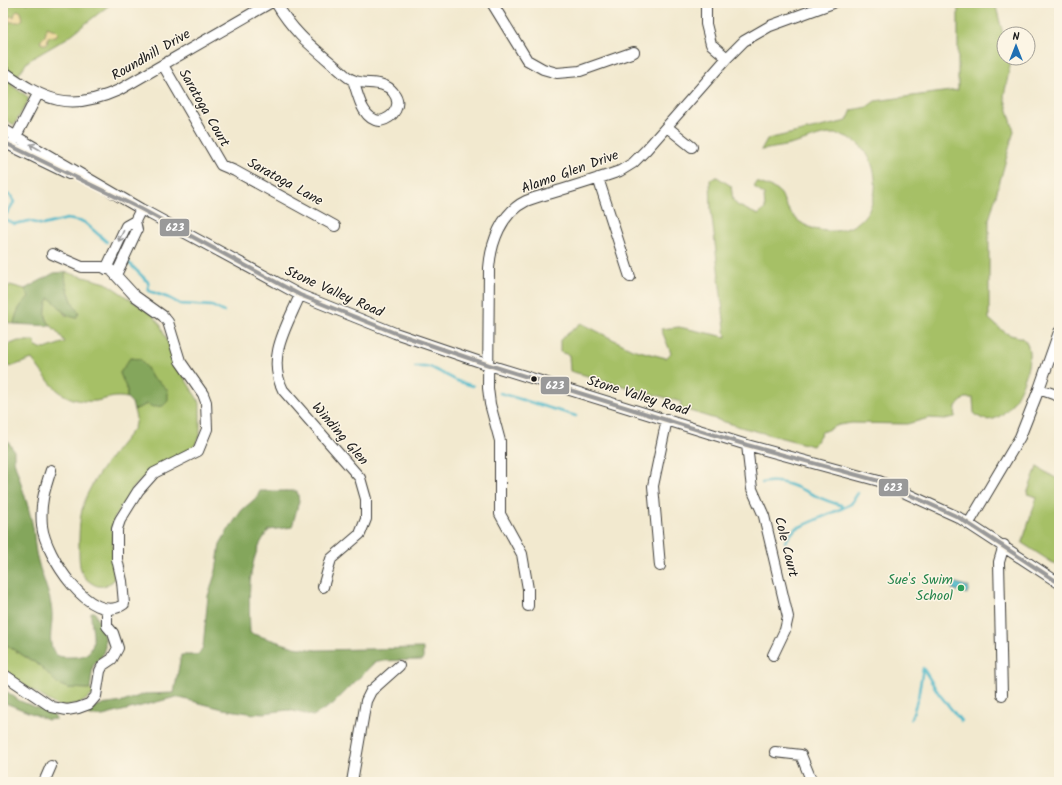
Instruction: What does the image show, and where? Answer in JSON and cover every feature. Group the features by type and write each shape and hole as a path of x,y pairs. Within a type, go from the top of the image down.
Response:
{"street":[{"name":"Roundhill Drive","path":"3,71 38,94 59,101 73,103 103,98 270,3"},
{"path":"276,3 294,31 353,80 390,88 397,101 397,108 392,115 380,121 368,116 361,105 353,80"},
{"path":"492,3 527,60 543,69 557,72 580,71 634,52"},
{"path":"706,3 706,24 711,44 727,58"},
{"name":"Alamo Glen Drive","path":"528,606 528,590 522,554 500,514 500,441 490,404 490,252 502,225 511,213 526,202 620,171 633,163 744,40 759,31 833,3"},
{"name":"Saratoga Court","path":"163,65 221,165"},
{"path":"7,144 16,136 38,94"},
{"path":"667,126 692,147"},
{"name":"Stone Valley Road","path":"3,129 141,208 300,295 395,333 489,365 747,445 880,481 969,523 1059,583"},
{"name":"Stone Valley Road","path":"7,144 141,208"},
{"name":"Saratoga Lane","path":"221,165 235,171 335,226"},
{"path":"598,178 630,277"},
{"path":"111,271 126,226 135,221 141,208"},
{"path":"50,470 41,499 42,528 50,550 68,582 99,608 107,610 118,608 124,604 122,581 116,559 117,529 125,510 138,491 154,474 198,451 207,429 206,402 203,394 180,361 168,322 157,310 128,290 111,271 82,267 52,254"},
{"name":"Winding Glen","path":"300,295 279,346 276,360 277,375 283,390 360,478 366,499 366,519 360,534 331,560 324,587"},
{"path":"969,523 1020,437 1059,332"},
{"path":"1039,389 1059,396"},
{"path":"660,566 652,486 667,419"},
{"name":"Cole Court","path":"747,445 752,489 764,516 788,617 785,630 773,655"},
{"path":"1002,694 999,562 1004,545"},
{"path":"3,674 52,707 67,710 89,704 96,696 98,680 103,665 112,659 118,648 113,633 107,626 107,610"},
{"path":"352,782 366,701 372,691 399,666"},
{"path":"775,752 801,755 812,782"},
{"path":"44,782 52,766"}],"green space":[{"path":"3,3 112,3 67,38 28,61 11,85 28,97 28,101 14,125 3,118"},
{"path":"958,3 995,3 1001,26 996,26 996,66 1010,66 1004,96 1014,131 989,220 989,319 1006,333 1023,339 1027,344 1029,354 1028,367 1023,383 1016,397 1007,410 997,418 986,419 974,413 973,398 965,398 956,406 955,417 945,419 929,418 907,424 852,423 839,425 822,432 813,446 744,428 680,408 681,402 570,371 569,355 560,352 560,340 581,323 632,349 666,358 671,353 661,329 679,327 726,337 711,209 710,179 717,177 731,186 733,200 737,205 758,215 765,209 764,195 754,187 757,182 779,192 795,218 808,227 819,230 842,230 859,221 870,207 875,189 874,170 867,153 854,140 835,134 822,135 790,145 761,150 767,139 847,121 852,110 867,107 875,101 958,90"},
{"path":"65,272 106,283 153,315 161,326 179,369 200,403 200,435 196,444 186,452 144,477 133,488 115,517 112,527 114,580 102,586 96,586 86,579 80,568 79,530 85,500 96,478 111,456 134,428 136,418 134,410 147,404 161,383 152,378 140,359 130,358 120,373 127,390 127,398 115,397 96,401 84,401 65,396 51,384 32,359 10,367 3,363 3,347 18,341 34,341 36,347 45,349 65,342 49,322 46,307 48,298 56,302 66,316 73,304 65,281"},
{"path":"65,272 69,294 79,313 76,318 67,315 49,298 46,306 46,316 48,323 51,326 14,324 19,309 29,297 25,289 54,273"},
{"path":"10,285 25,289 30,297 19,309 14,324 3,321 3,291"},
{"path":"130,358 140,359 152,378 161,383 168,391 168,401 163,406 153,407 147,404 134,410 132,403 127,398 127,390 120,373"},
{"path":"3,433 14,451 14,461 32,522 37,556 50,600 52,613 52,648 56,654 62,657 81,656 88,653 92,648 93,642 91,612 95,612 105,638 105,647 102,656 93,666 90,689 68,688 58,684 39,665 6,645 3,599"},
{"path":"1037,467 1059,480 1059,567 1022,543 1037,497 1027,494"},
{"path":"260,491 297,491 299,501 292,527 269,530 256,553 250,579 250,633 294,647 316,650 423,648 423,660 376,661 333,704 313,716 289,710 255,714 223,709 176,697 103,716 90,716 90,709 100,705 123,702 144,694 174,693 181,655 198,655 203,647 208,596 216,571 220,544 242,510 257,497"},
{"path":"3,645 6,645 39,665 58,684 68,688 90,689 94,694 81,703 59,707 3,672"},
{"path":"3,689 20,701 53,714 56,719 48,720 3,702"}],"sand":[{"path":"18,10 21,12 23,19 19,22 10,22 8,19 9,16 14,17"},
{"path":"47,27 58,33 56,36 48,37 47,44 42,44 40,41 45,36"}],"water":[{"name":"Sue's Swim School","path":"954,582 969,587 967,594 952,589"}],"waterway":[{"path":"3,192 11,196 14,202 5,216 6,220 14,224 29,221 43,225 67,219 84,222 107,242"},
{"path":"129,263 148,282 149,291 169,298 180,304 212,306 224,312"},
{"path":"415,367 430,367 457,381 473,386"},
{"path":"500,393 576,416"},
{"path":"762,483 772,482 792,486 841,505 843,508 851,504 858,493"},
{"path":"785,542 795,529 843,508"},
{"path":"923,668 939,694 961,721"},
{"path":"911,719 918,698 923,668"}],"transit line":[{"name":"623","path":"3,142 141,209 300,295 395,333 489,365 747,445 879,481 958,517 1059,583"}],"place":[{"name":"Sue's Swim School","path":"961,588"}]}
